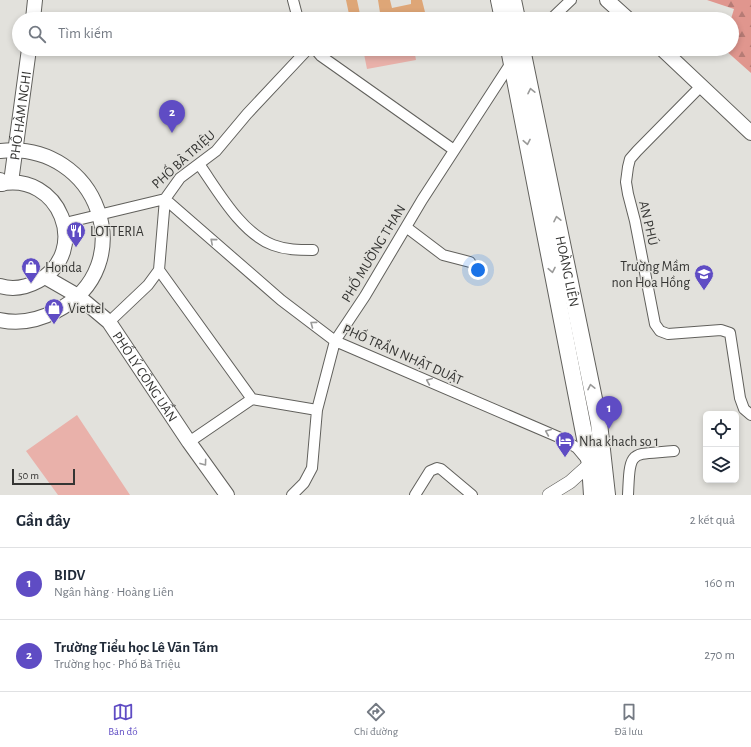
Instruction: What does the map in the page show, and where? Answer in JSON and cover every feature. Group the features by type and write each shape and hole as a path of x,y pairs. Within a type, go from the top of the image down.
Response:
{"main road":[{"path":"34,12 35,0"},
{"path":"499,0 501,12"},
{"path":"513,0 516,12"},
{"path":"607,0 620,12"},
{"name":"PHỐ HÀM NGHI","path":"3,182 15,150 28,56"},
{"name":"HOÀNG LIÊN","path":"510,56 597,463 607,495"},
{"name":"HOÀNG LIÊN","path":"522,56 599,423 597,463 592,495"},
{"path":"670,56 751,133"},
{"path":"0,151 15,150 34,152 52,158 68,168 82,181 93,197 99,214 102,232 101,249 97,266 89,281 78,296 64,307 46,316 28,321 0,320"},
{"path":"0,286 19,288 33,284 45,277 56,266 63,253 66,238 65,223 58,206 45,193 29,184 3,182"},
{"name":"PHỐ LÝ CÔNG UẨN","path":"45,277 78,296 109,322 189,442 227,495"}],"street":[{"path":"293,0 296,12"},
{"path":"558,12 571,0"},
{"name":"PHỐ BÀ TRIỆU","path":"65,223 165,199 180,178 216,151 247,114 301,56"},
{"path":"321,56 454,150"},
{"name":"PHỐ MƯỜNG THAN","path":"292,495 304,483 312,468 317,410 335,341 454,150 510,56"},
{"name":"AN PHÚ","path":"702,85 630,159 626,182 655,324 660,330 668,334 721,330 730,333 733,342 740,398 744,409 751,415"},
{"path":"199,164 223,199 255,235 272,245 288,249 313,250"},
{"path":"109,322 148,284 159,270 165,199"},
{"name":"PHỐ TRẦN NHẬT DUẬT","path":"165,199 280,300 335,341 563,439 597,463"},
{"path":"406,227 443,255 470,262"},
{"path":"159,270 252,399"},
{"path":"189,442 252,399 317,410"},
{"path":"628,495 629,466 632,458 638,454 674,451"},
{"path":"548,495 597,463"},
{"path":"415,495 430,471 437,468 441,469 472,495"}],"green space":[{"path":"707,0 751,0 751,73 732,56 739,56 739,12 733,12 734,9"}],"shaded area":[{"path":"364,56 415,56 416,60 367,69"},
{"path":"77,415 130,495 58,495 26,451"}],"building":[{"path":"346,0 357,0 360,12 349,12"},
{"path":"378,0 390,0 392,8 411,4 411,0 422,0 425,12 380,12"}],"place":[{"name":"Trường Tiểu học Lê Văn Tám","path":"172,133"},
{"name":"LOTTERIA","path":"76,248"},
{"name":"Honda","path":"31,284"},
{"name":"Trường Mầm non Hoa Hồng","path":"704,291"},
{"name":"Viettel","path":"54,325"},
{"name":"BIDV","path":"609,429"},
{"name":"Nha khach so 1","path":"565,458"}]}
